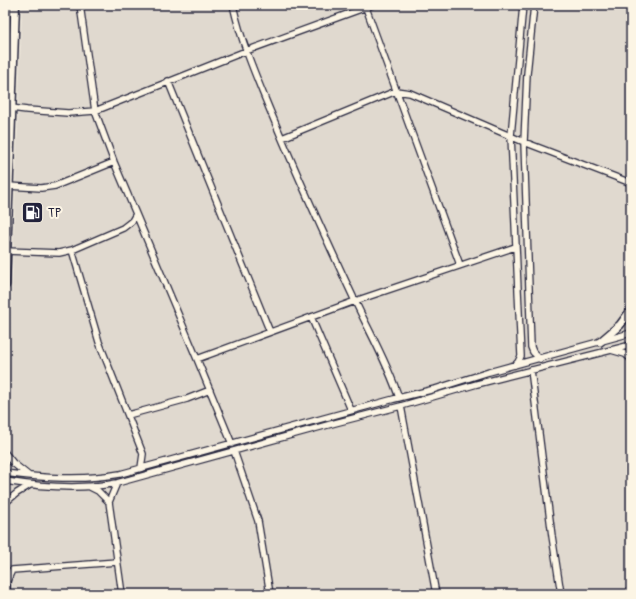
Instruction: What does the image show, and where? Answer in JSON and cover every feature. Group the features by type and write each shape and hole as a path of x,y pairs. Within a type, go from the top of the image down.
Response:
{"highway":[{"path":"5,285 15,5"}],"main road":[{"path":"600,342 620,325 631,310"}],"street":[{"path":"80,5 96,111 114,162 232,444"},
{"path":"233,5 238,28 246,51 282,138 355,301 393,381 399,398"},
{"path":"11,108 68,113 96,111 246,51 372,5"},
{"path":"515,365 521,356 511,136 523,5"},
{"path":"534,5 527,74 524,142 531,347 533,352 540,359"},
{"path":"366,6 460,265"},
{"path":"168,82 270,332"},
{"path":"282,138 396,91 410,93 524,142 631,183"},
{"path":"8,186 41,188 55,186 66,183 114,162"},
{"path":"6,251 59,253 72,250 123,228 132,221 136,214"},
{"path":"197,359 355,301 515,247"},
{"path":"72,250 99,342 143,454 141,468"},
{"path":"311,317 351,410"},
{"path":"5,473 71,479 120,474 351,410 435,389 631,333"},
{"path":"5,481 30,485 99,486 234,451 335,422 401,406 477,384 631,345"},
{"path":"609,350 625,354 631,358"},
{"path":"531,370 552,536 561,594"},
{"path":"128,415 180,401 210,390"},
{"path":"401,406 436,594"},
{"path":"234,451 258,521 270,594"},
{"path":"5,453 13,463 29,475"},
{"path":"117,482 110,502 122,594"},
{"path":"5,503 17,492 30,485"},
{"path":"88,486 98,491 110,502"},
{"path":"7,594 8,581 12,570 117,562"}],"shaded area":[{"path":"22,5 631,5 631,594 5,594 5,482"}],"place":[{"name":"TP","path":"33,213"}]}
